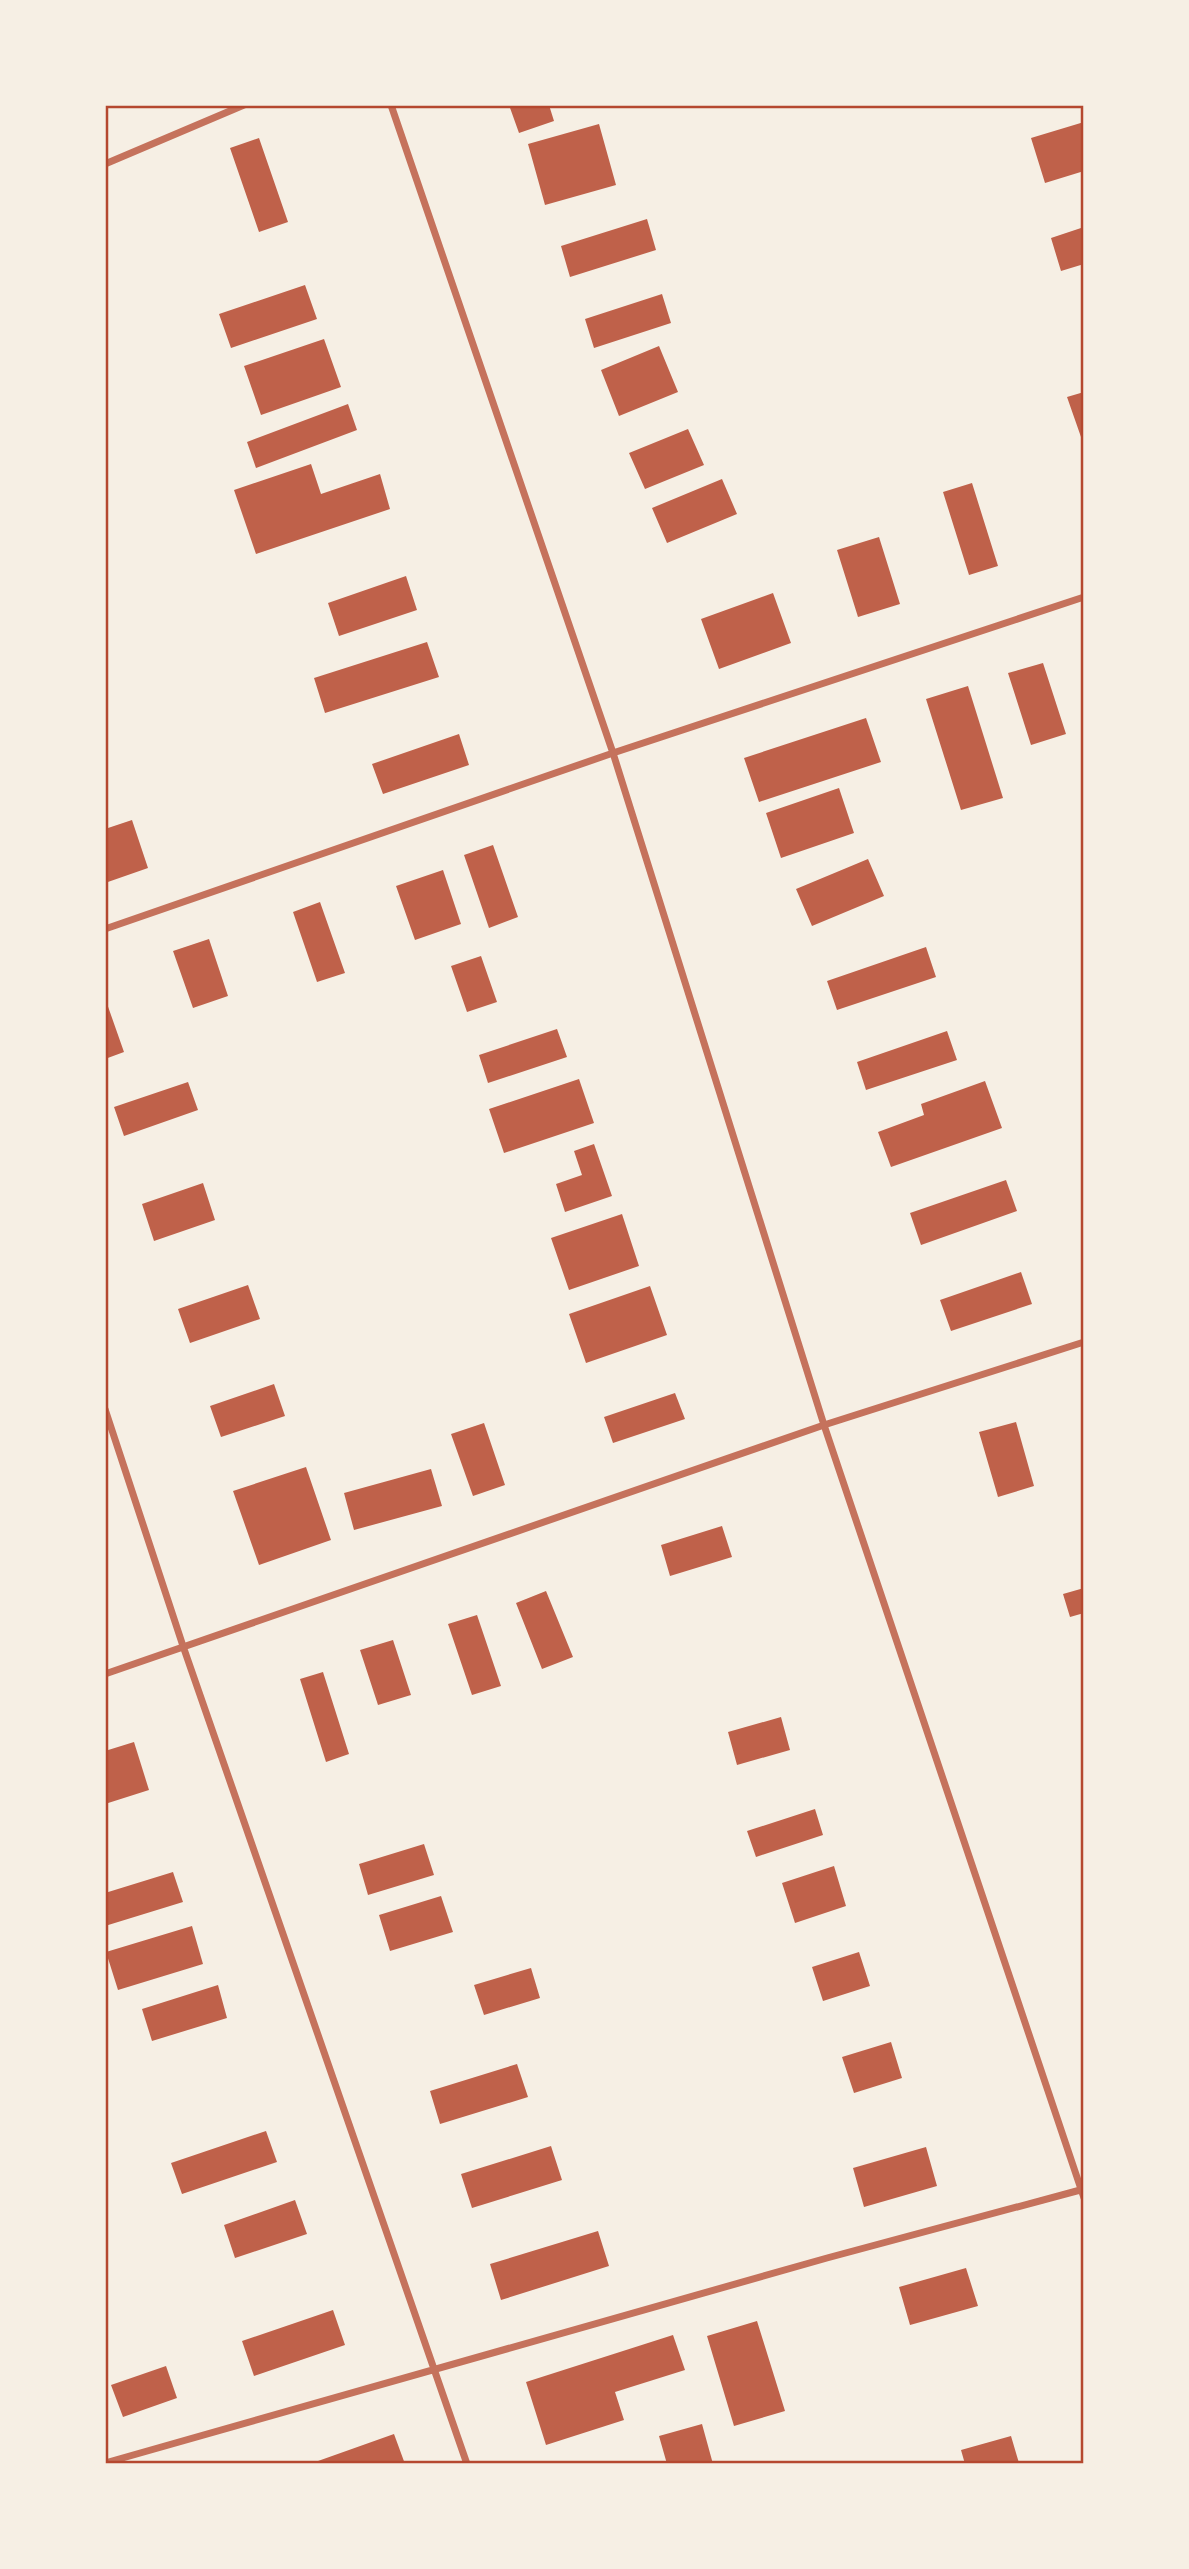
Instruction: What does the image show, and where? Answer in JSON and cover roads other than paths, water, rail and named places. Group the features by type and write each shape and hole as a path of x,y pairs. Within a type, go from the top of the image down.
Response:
{"street":[{"path":"105,164 244,105"},
{"path":"105,2463 1083,2192 824,1425 613,753 391,105"},
{"path":"105,929 613,753 1084,597"},
{"path":"105,1674 824,1425 1084,1342"},
{"path":"105,1409 183,1646 467,2464"}]}
